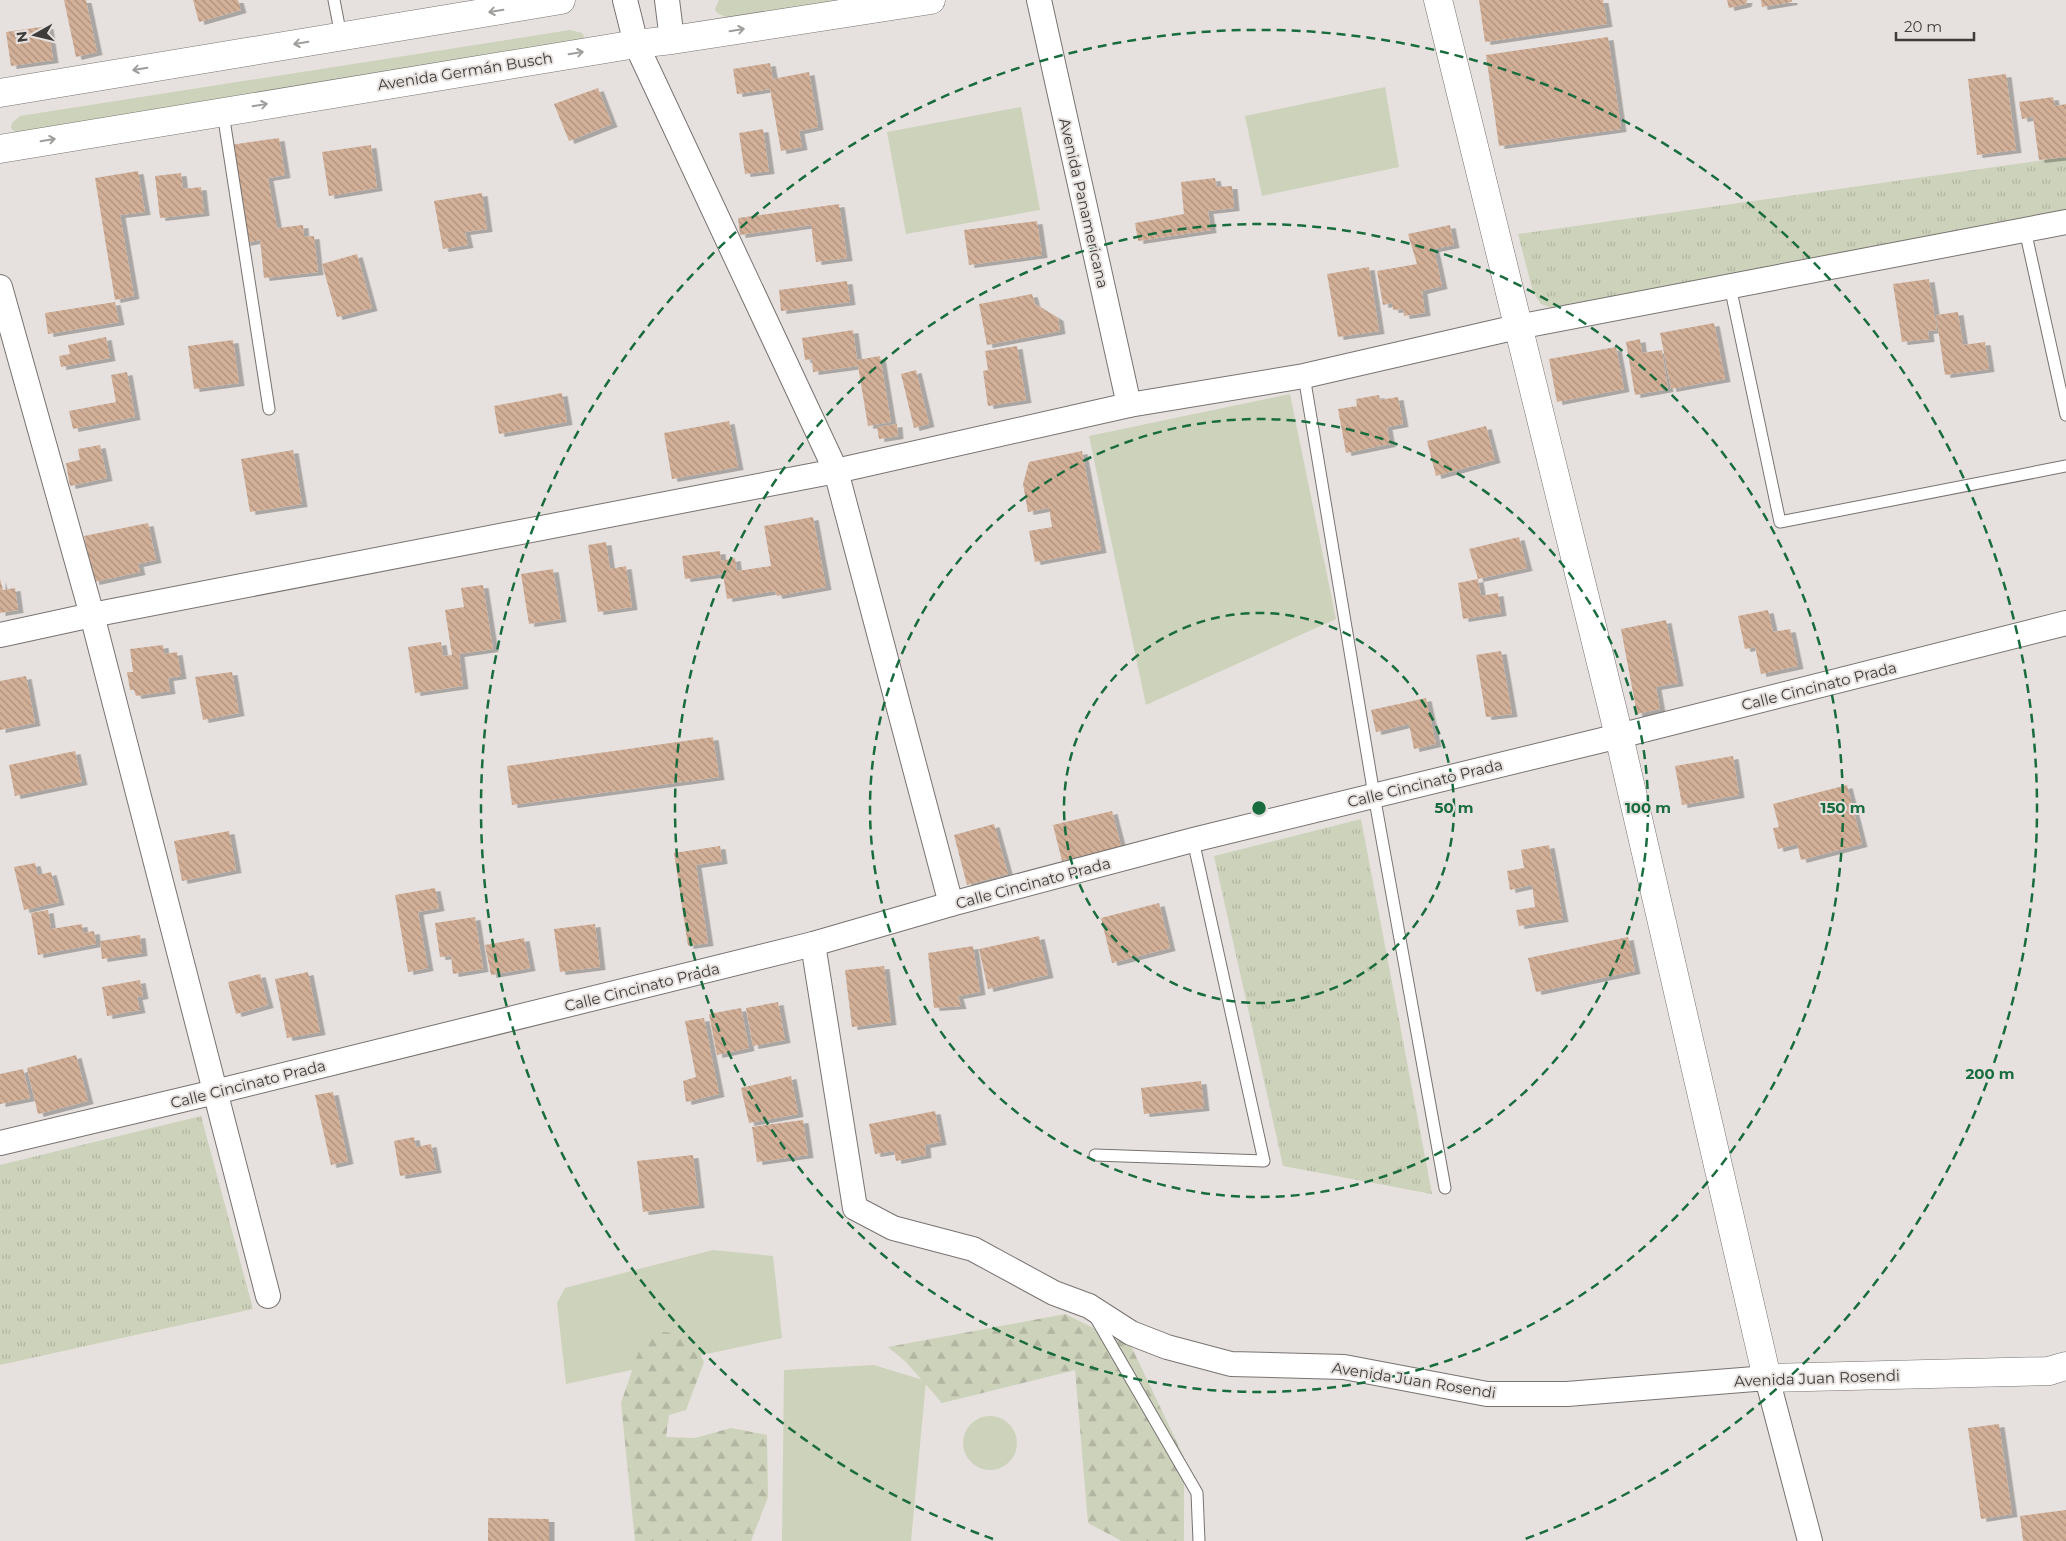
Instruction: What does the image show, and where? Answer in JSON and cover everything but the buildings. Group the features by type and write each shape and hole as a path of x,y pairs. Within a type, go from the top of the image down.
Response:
{"main road":[{"path":"0,93 561,0"},
{"name":"Avenida Germán Busch","path":"0,149 636,44 931,0"},
{"path":"1438,0 1619,736 1767,1378"},
{"name":"Avenida Juan Rosendi","path":"1767,1378 2049,1370 2066,1366"}],"street":[{"path":"626,0 636,44 836,471 951,904"},
{"path":"667,0 672,40"},
{"name":"Avenida Panamericana","path":"1039,0 1129,405"},
{"path":"0,635 92,615 836,471 1129,405 1304,376 1518,327 2066,222"},
{"path":"0,287 92,615 268,1296"},
{"name":"Calle Cincinato Prada","path":"0,1143 215,1092 813,944 951,904 1194,840 1619,736 2066,623"},
{"name":"Avenida Juan Rosendi","path":"813,944 855,1208 893,1228 973,1249 1054,1293 1089,1306 1130,1333 1167,1348 1230,1364 1344,1367 1487,1394 1566,1394 1767,1378"},
{"path":"1767,1378 1810,1541"}],"lane":[{"path":"334,0 341,36"},
{"path":"223,111 268,409"},
{"path":"2025,230 2066,415"},
{"path":"1730,286 1780,522 2066,466"},
{"path":"1304,376 1374,795 1445,1188"},
{"path":"1095,1155 1264,1161 1194,840"},
{"path":"1089,1306 1197,1493 1199,1541"}],"green space":[{"path":"719,0 845,0 728,18 717,13 715,9"},
{"path":"570,30 582,33 585,38 584,44 18,136 11,128 12,123 20,116"},
{"path":"1385,87 1399,167 1262,196 1245,116"},
{"path":"1021,107 1040,210 906,234 887,132"},
{"path":"2066,157 2066,214 1555,309 1541,304 1533,292 1518,234"},
{"path":"1290,394 1336,619 1146,705 1089,436"},
{"path":"1361,819 1432,1194 1283,1166 1214,856"},
{"path":"201,1116 253,1309 0,1365 0,1165"},
{"path":"713,1250 773,1256 782,1338 566,1384 557,1303 565,1288"},
{"path":"1065,1314 1131,1346 1184,1457 1184,1541 1122,1541 1088,1523 1075,1370 942,1403 906,1362 888,1347"},
{"path":"646,1330 691,1335 704,1362 686,1410 669,1415 666,1437 695,1438 731,1428 767,1435 768,1497 751,1541 635,1541 621,1403"},
{"path":"874,1365 926,1381 911,1541 782,1541 784,1370"},
{"path":"985,1416 995,1416 1005,1420 1013,1428 1017,1443 1013,1458 1005,1466 995,1470 985,1470 975,1466 967,1458 963,1448 963,1438 967,1428 975,1420"}]}
